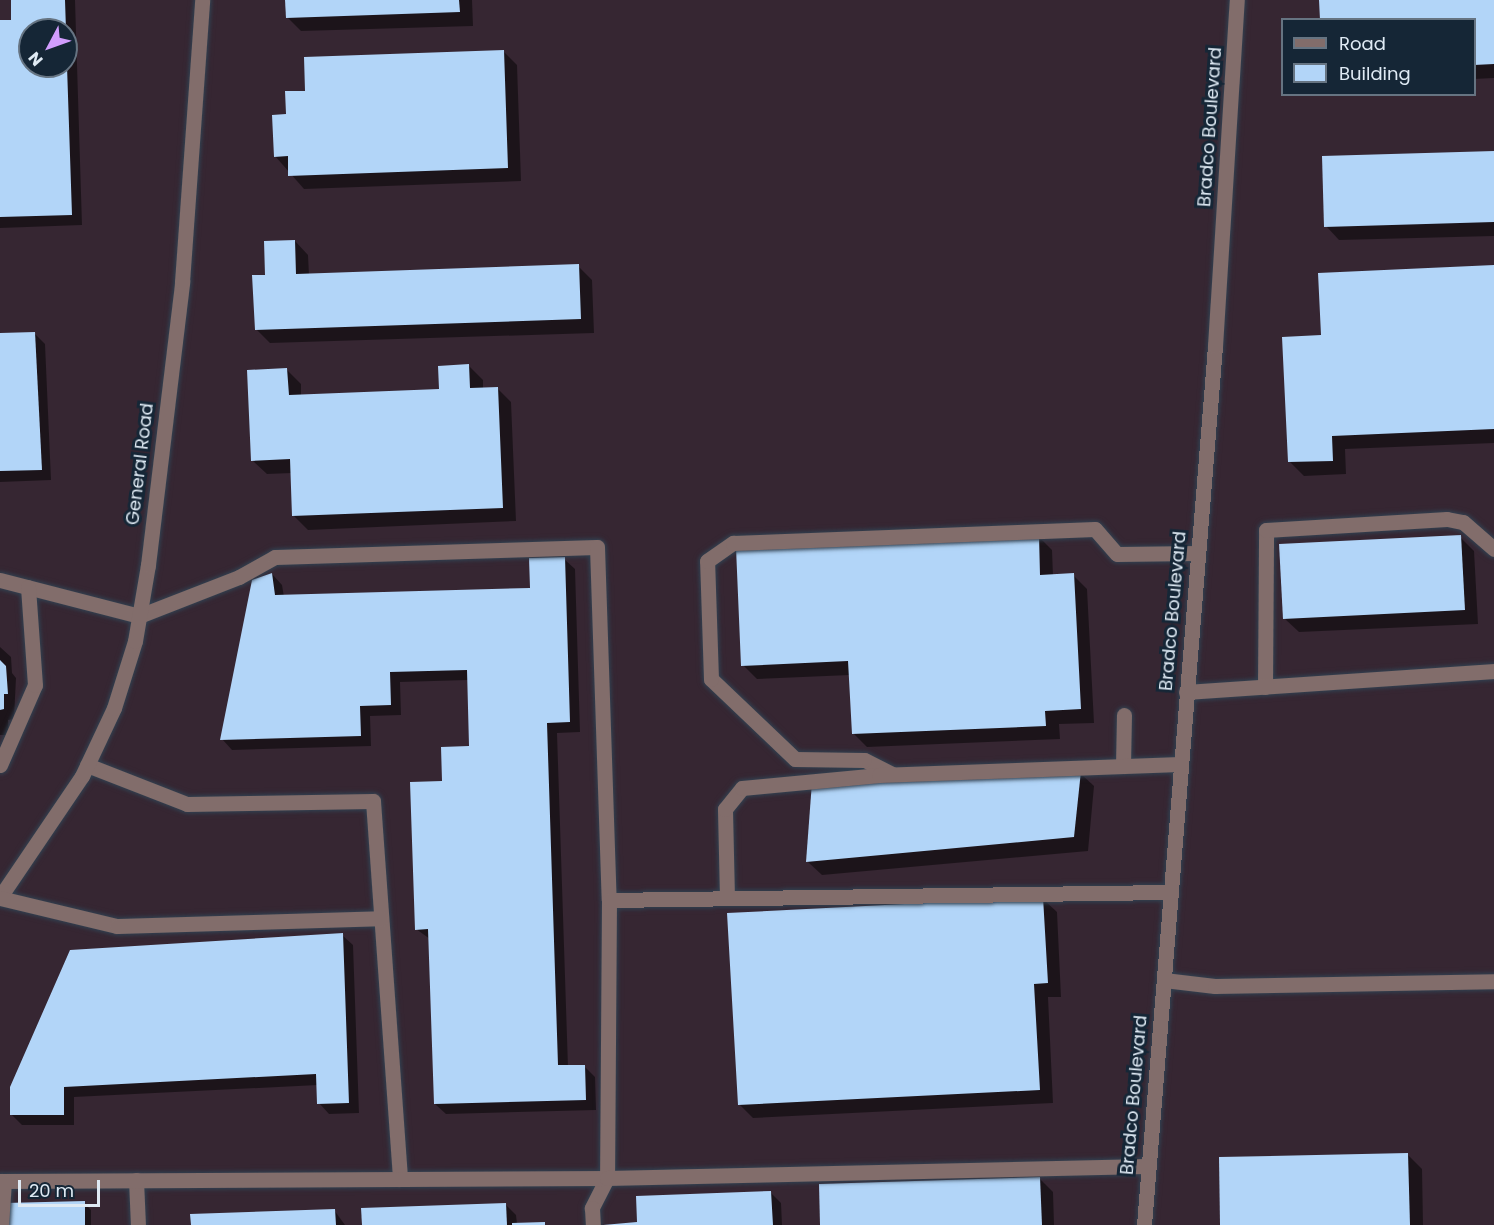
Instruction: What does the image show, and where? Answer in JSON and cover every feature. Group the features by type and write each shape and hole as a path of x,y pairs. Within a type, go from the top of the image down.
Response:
{"street":[{"name":"General Road","path":"0,897 57,818 87,765 114,708 139,616 182,282 202,0"},
{"name":"Bradco Boulevard","path":"1143,1225 1146,1166 1164,980 1169,892 1198,552 1237,0"},
{"path":"1265,687 1266,530 1447,519 1463,522 1494,549"},
{"path":"892,774 864,760 795,759 711,679 706,561 733,543 1095,529 1117,554 1198,552"},
{"path":"0,580 139,616 239,577 275,557 597,547 609,900 607,1178 592,1208 593,1225"},
{"path":"0,765 35,685 28,587"},
{"path":"1186,692 1494,671"},
{"path":"1123,766 1124,715"},
{"path":"727,898 725,809 742,788 892,774 1180,764"},
{"path":"87,765 187,804 373,801 400,1179"},
{"path":"609,900 1169,892"},
{"path":"0,897 117,926 381,918"},
{"path":"1164,980 1215,986 1494,981"},
{"path":"1,1225 2,1181 607,1178 1146,1166"},
{"path":"136,1180 138,1225"}],"shaded area":[{"path":"0,0 1494,0 1494,1225 0,1225"}],"building":[{"path":"11,0 65,0 66,18 18,18 18,78 67,78 72,215 0,217 0,20 11,20"},
{"path":"285,0 459,0 460,12 286,18"},
{"path":"1319,0 1494,0 1494,64 1476,65 1476,18 1320,18"},
{"path":"504,50 508,168 288,176 288,156 274,157 272,115 286,114 285,91 305,91 304,57"},
{"path":"1494,151 1494,222 1324,227 1322,156"},
{"path":"295,240 296,274 579,264 581,319 255,330 252,275 265,275 264,241"},
{"path":"1494,265 1494,429 1332,436 1333,461 1288,462 1282,337 1321,335 1318,273"},
{"path":"35,332 42,470 0,471 0,333"},
{"path":"469,364 470,388 498,387 503,508 292,516 290,459 251,461 247,370 287,368 289,395 439,389 438,366"},
{"path":"1039,535 1040,575 1074,573 1081,709 1045,711 1046,726 852,734 848,661 741,666 736,548"},
{"path":"1461,535 1465,610 1283,619 1279,544"},
{"path":"565,557 570,722 547,723 558,1065 585,1065 586,1100 434,1104 428,929 415,930 410,782 442,781 441,747 469,746 467,670 390,672 391,705 360,706 361,736 220,740 252,580 272,573 275,595 530,588 529,558"},
{"path":"0,660 6,666 8,694 4,694 4,709 0,710"},
{"path":"1081,771 1074,837 806,862 812,782"},
{"path":"1043,897 1048,983 1034,984 1040,1090 738,1105 727,913"},
{"path":"343,933 349,1103 317,1104 316,1074 64,1087 64,1115 10,1115 10,1087 70,950"},
{"path":"1408,1153 1410,1225 1220,1225 1219,1157"},
{"path":"1040,1177 1042,1225 820,1225 819,1184"},
{"path":"771,1191 773,1225 603,1225 637,1222 636,1196"},
{"path":"85,1201 85,1225 6,1225 5,1203"},
{"path":"506,1203 507,1225 362,1225 361,1208"},
{"path":"335,1209 336,1225 191,1225 190,1214"},
{"path":"545,1222 545,1225 512,1225 512,1223"}]}
